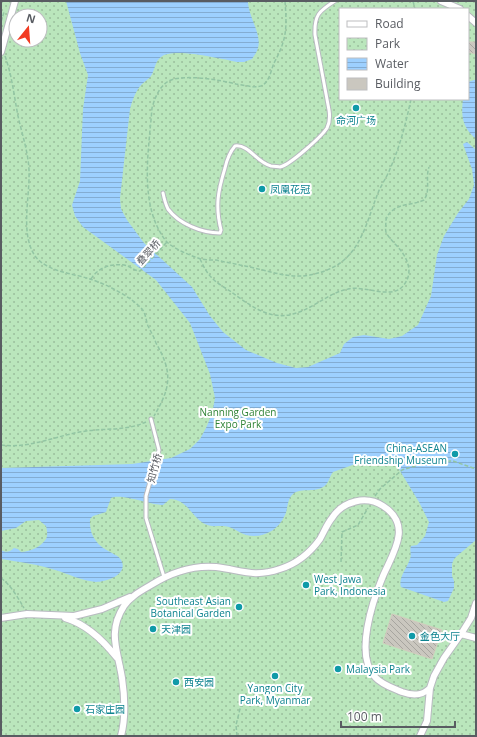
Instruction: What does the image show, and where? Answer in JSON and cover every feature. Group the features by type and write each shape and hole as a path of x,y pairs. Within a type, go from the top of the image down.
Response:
{"street":[{"path":"2,51 15,1"},
{"path":"441,1 458,8"},
{"path":"1,618 27,614 74,616 102,608 131,597 164,577 183,570 216,568 253,574 279,569 293,564 306,554 320,539 332,518 338,511 357,501 372,501 382,506 392,514 396,520 399,534 396,550 376,596 369,620 366,636 366,652 369,668 375,677 383,683 407,694 418,695 425,693 430,688"},
{"path":"121,736 125,709 122,678 114,643 119,614 131,597"},
{"path":"420,736 426,721 430,688 439,666 471,618 476,603"},
{"path":"59,616 75,621 89,630 110,649 118,659"},
{"path":"461,634 476,638"}],"lane":[{"path":"163,193 168,208 180,220 200,230 220,233 221,230 217,204 219,187 229,152 235,146 240,145 269,166 280,167 287,164 321,136 328,127 330,119 314,25 318,14 335,1"},
{"name":"知竹桥","path":"151,419 159,450 146,496 146,518 164,577"}],"path":[{"path":"285,1 286,25 282,48 267,80 263,85 256,87 214,80 179,78 168,81 161,87 155,96 152,108 147,186 149,202 159,229 167,242 179,250 200,259 240,265 283,274 302,276 336,266 346,259 357,246 402,138 411,100"},
{"path":"1,445 24,445 86,431 115,430 140,425 151,419 166,393 168,381 164,356 148,326 143,311 129,298 91,279 51,268 35,255 28,235 27,217 30,179 28,160 7,63 2,51"},
{"path":"200,259 211,278 250,306 276,315 285,316 308,309 337,292 349,288 395,292 404,284 408,277 410,268 403,253 389,238 385,231 387,216 391,211 399,206 424,200 428,190 427,176 429,167"},
{"name":"叠翠桥","path":"91,279 98,271 112,265 129,267 140,271 167,242"},
{"path":"341,562 342,532 358,525 380,488 402,470 429,462 453,461 476,469"},
{"path":"1,578 13,590 27,614"},
{"path":"237,736 236,725 243,697"}],"green space":[{"name":"Nanning Garden Expo Park","path":"1,1 476,1 476,736 1,736"}],"water":[{"path":"66,1 248,1 259,43 258,49 252,59 244,62 237,62 186,53 167,54 159,59 151,76 138,89 130,109 120,198 121,209 144,243 192,287 210,316 223,332 246,350 277,363 296,368 308,367 340,353 344,344 353,337 364,335 389,339 402,336 418,325 431,296 437,255 444,236 458,213 469,199 474,185 472,169 463,144 467,142 476,150 476,540 454,559 452,564 452,576 454,588 448,601 444,602 401,587 400,584 402,577 411,557 411,546 417,545 425,536 429,522 419,502 397,466 393,462 387,460 361,462 333,472 327,484 323,487 315,490 299,491 295,493 290,497 287,510 282,521 274,529 264,535 258,536 246,535 225,526 207,525 199,520 184,504 176,500 170,499 163,505 122,497 111,498 106,512 93,516 90,519 91,530 95,540 102,547 117,556 123,565 120,573 106,581 96,582 81,579 42,566 1,559 1,550 8,552 14,548 21,552 31,550 44,542 47,534 46,526 39,520 26,521 16,528 1,531 1,468 132,464 171,458 190,449 200,439 212,414 215,398 210,374 190,323 156,280 83,227 75,216 72,205 80,181 83,109 88,75 80,53"},
{"path":"476,80 476,139 471,135 465,126 462,111 463,100 469,100 469,82"}],"building":[{"path":"469,42 476,42 476,54 469,52"},
{"name":"金色大厅","path":"392,614 442,630 432,659 383,643"}],"place":[{"name":"命河广场","path":"356,108"},
{"name":"凤凰花冠","path":"262,189"},
{"name":"China-ASEAN Friendship Museum","path":"455,454"},
{"name":"West Jawa Park, Indonesia","path":"306,585"},
{"name":"Southeast Asian Botanical Garden","path":"239,607"},
{"name":"天津园","path":"153,629"},
{"name":"金色大厅","path":"412,636"},
{"name":"Malaysia Park","path":"338,669"},
{"name":"Yangon City Park, Myanmar","path":"275,676"},
{"name":"西安园","path":"176,682"},
{"name":"石家庄园","path":"77,709"}]}
